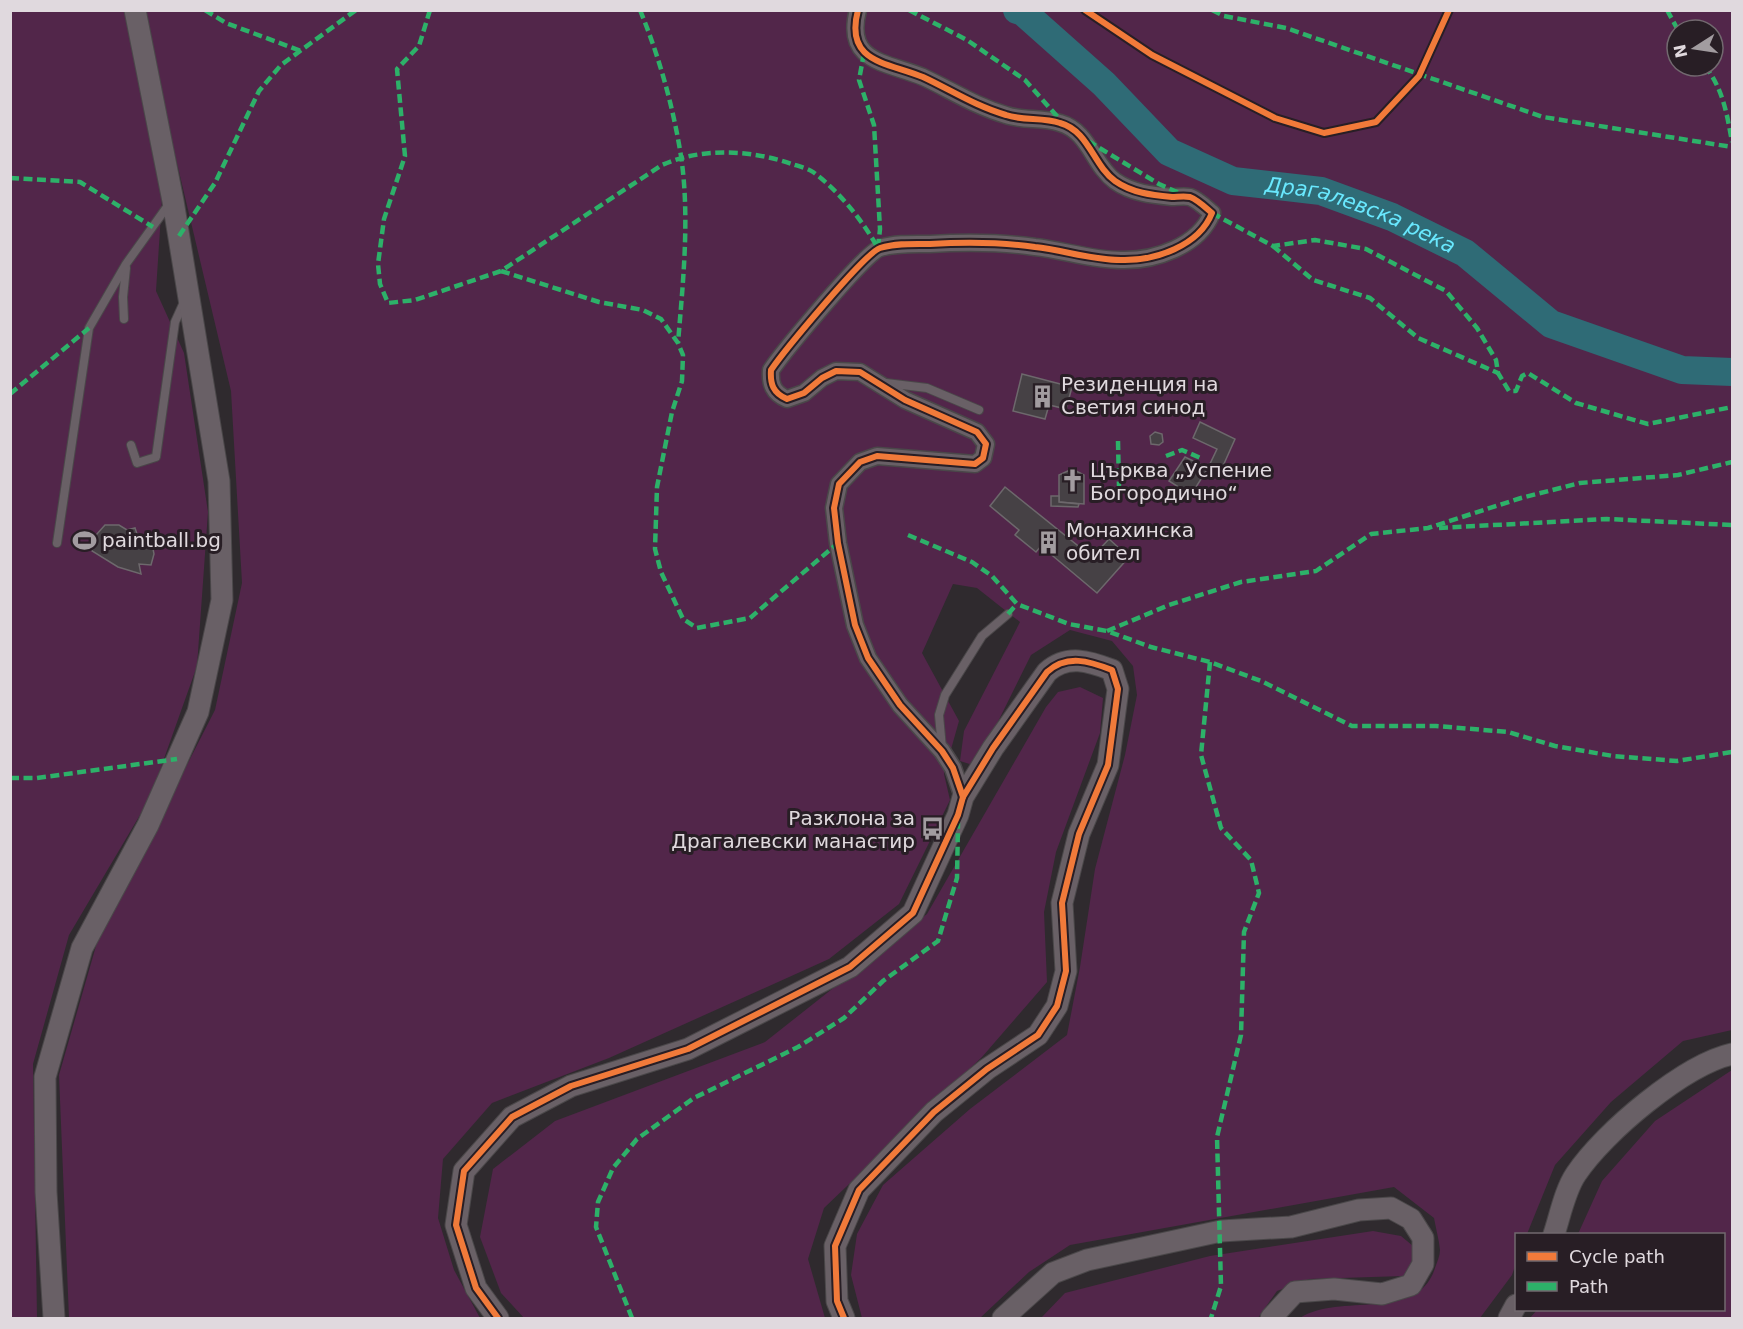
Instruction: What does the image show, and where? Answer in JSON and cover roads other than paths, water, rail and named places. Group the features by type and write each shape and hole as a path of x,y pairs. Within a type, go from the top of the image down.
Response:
{"street":[{"path":"54,1318 46,1192 45,1077 82,948 148,825 198,711 222,600 219,481 173,201 135,10"},
{"path":"858,10 853,27 856,44 864,53 891,68 922,77 966,101 1008,116 1065,125 1085,140 1100,166 1114,181 1134,192 1190,197 1212,213 1206,228 1187,244 1152,256 1121,261 1034,246 983,242 904,244 878,248 834,294 771,370 770,381 779,396 787,399 804,393 822,378 836,371 860,372 915,405 977,432 986,444 983,458 975,464 877,456 860,462 839,484 834,508 838,543 855,625 868,658 900,705 942,751 952,768 963,797"},
{"path":"498,1318 476,1288 456,1225 464,1171 512,1117 571,1086 688,1049 850,967 913,913 958,815 963,797 993,748 1047,672 1057,663 1073,660 1090,662 1112,670 1118,689 1108,765 1079,834 1062,903 1066,971 1057,1006 1038,1035 987,1069 934,1112 859,1190 835,1246 837,1301 844,1318"},
{"path":"1554,1233 1575,1175 1608,1136 1669,1084 1719,1057 1732,1054"},
{"path":"1003,1318 1053,1273 1087,1260 1221,1231 1291,1227 1359,1210 1391,1208 1411,1219 1423,1238 1423,1264 1411,1285 1382,1294 1334,1289 1295,1292 1270,1318"}],"lane":[{"path":"57,543 89,328 126,264 173,201"},
{"path":"124,319 126,264"},
{"path":"131,445 137,463 156,456 175,322 188,294"},
{"path":"877,381 927,388 979,410"},
{"path":"942,751 939,715 945,695 982,636 1008,614"}],"waterway":[{"name":"Драгалевска река","path":"1017,10 1023,12 1104,84 1169,152 1233,181 1321,191 1392,217 1465,253 1551,324 1682,370 1732,372"}],"place":[{"name":"Резиденция на Светия синод","path":"1043,396"},
{"name":"Църква „Успение Богородично“","path":"1072,481"},
{"name":"paintball.bg","path":"84,540"},
{"name":"Монахинска обител","path":"1048,542"},
{"name":"Разклона за Драгалевски манастир","path":"933,829"}]}
